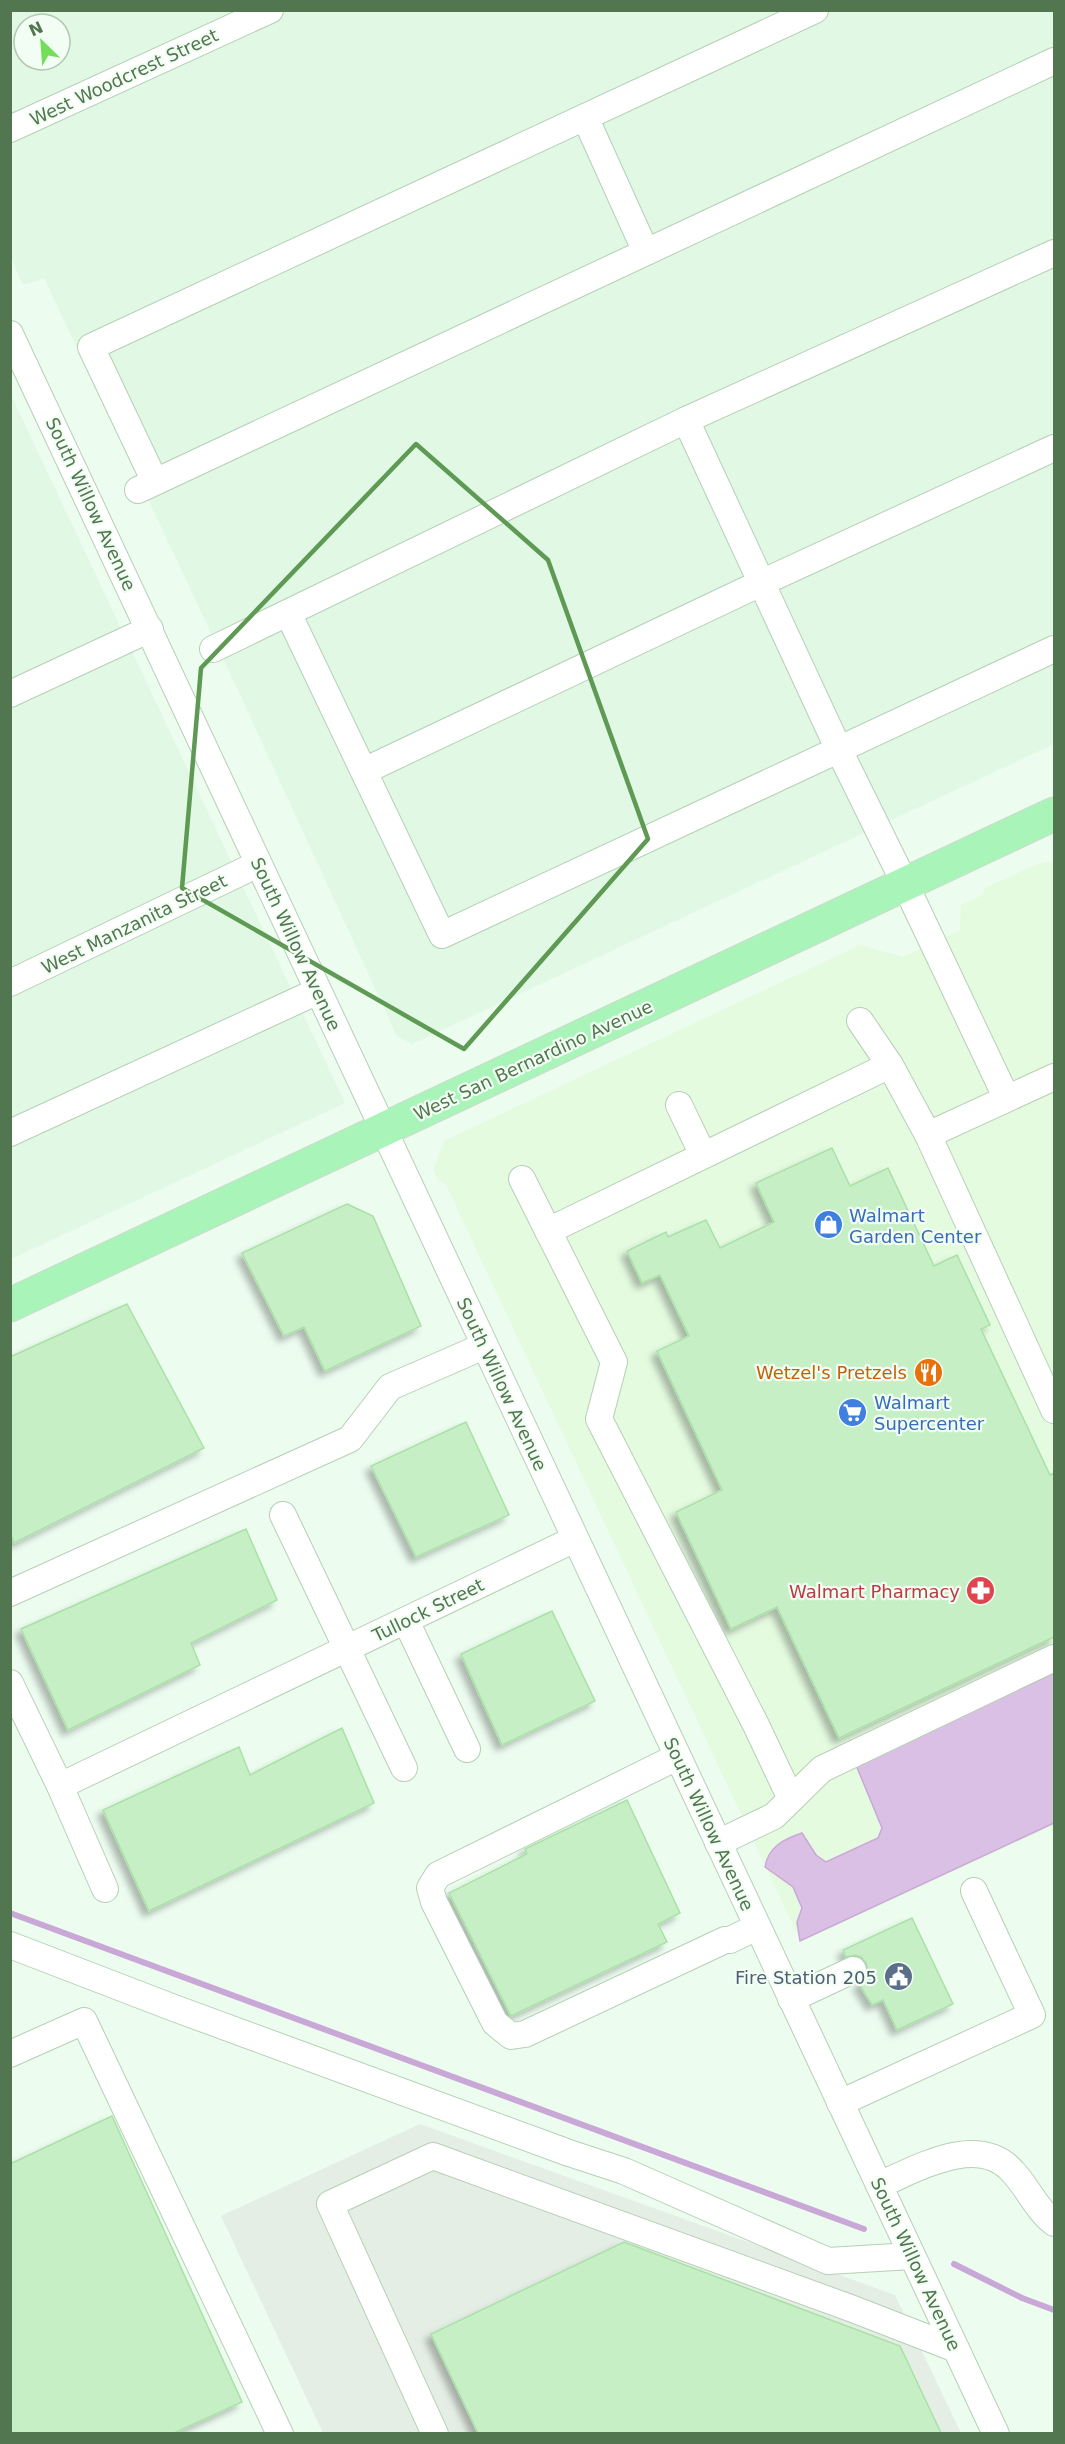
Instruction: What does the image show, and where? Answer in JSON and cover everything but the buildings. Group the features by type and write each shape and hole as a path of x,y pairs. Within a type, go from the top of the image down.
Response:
{"main road":[{"name":"West San Bernardino Avenue","path":"10,1305 1054,814"}],"street":[{"name":"West Woodcrest Street","path":"10,129 270,10"},
{"path":"815,10 91,347 147,486 1054,60"},
{"path":"585,117 646,252"},
{"path":"213,649 686,420 1054,253"},
{"name":"South Willow Avenue","path":"10,334 996,2433"},
{"path":"686,420 839,750 1006,1097"},
{"path":"364,771 761,583 1054,448"},
{"path":"288,613 442,935 1054,649"},
{"path":"10,694 150,629"},
{"name":"West Manzanita Street","path":"10,983 258,864"},
{"path":"10,1133 318,991"},
{"path":"860,1021 890,1065 928,1135 1054,1410"},
{"path":"548,1231 890,1065"},
{"path":"928,1135 1006,1097 1054,1077"},
{"path":"679,1105 703,1155"},
{"path":"522,1179 614,1362 599,1419 756,1725 791,1799"},
{"path":"10,1593 350,1439 390,1387 484,1346"},
{"path":"283,1515 404,1768"},
{"name":"Tullock Street","path":"60,1786 575,1539"},
{"path":"406,1621 467,1749"},
{"path":"718,1843 774,1816 822,1770 1054,1658"},
{"path":"10,1683 60,1786 105,1889"},
{"path":"677,1757 438,1875 430,1888 434,1902 495,2023 512,2036 525,2034 757,1927"},
{"path":"840,2103 1032,2015 974,1891"},
{"path":"10,1945 174,2008 569,2153 624,2171 828,2261 912,2256"},
{"path":"791,1998 853,1970"},
{"path":"10,2054 84,2021 280,2433"},
{"path":"879,2185 934,2161 957,2155 980,2154 993,2157 1012,2170 1046,2217 1054,2223"},
{"path":"435,2433 330,2204 433,2156 853,2308 956,2349"}],"highlighted area":[{"path":"416,444 548,560 648,839 464,1049 182,888 201,668"}],"shaded area":[{"path":"11,11 1054,11 1054,744 412,1044 397,1036 237,688 44,278 23,285 11,258"},
{"path":"10,393 345,1103 11,1259 10,1259"},
{"path":"1054,861 1054,1836 1050,1827 801,1942 446,1185 438,1180 433,1170 444,1141 860,945 903,957 960,930 961,905 982,895 985,888 1037,864"},
{"path":"1054,1673 1054,1823 800,1941 797,1922 802,1908 793,1887 765,1867 773,1849 783,1841 802,1833 816,1855 826,1862 878,1838 882,1828 856,1765"},
{"path":"420,2124 895,2295 961,2433 323,2433 221,2216"}],"waterway":[{"path":"10,1913 864,2229"},
{"path":"954,2264 1022,2298 1054,2310"}],"place":[{"name":"Walmart Garden Center","path":"828,1225"},
{"name":"Wetzel's Pretzels","path":"928,1372"},
{"name":"Walmart Supercenter","path":"853,1412"},
{"name":"Walmart Pharmacy","path":"981,1591"},
{"name":"Fire Station 205","path":"898,1977"}]}
